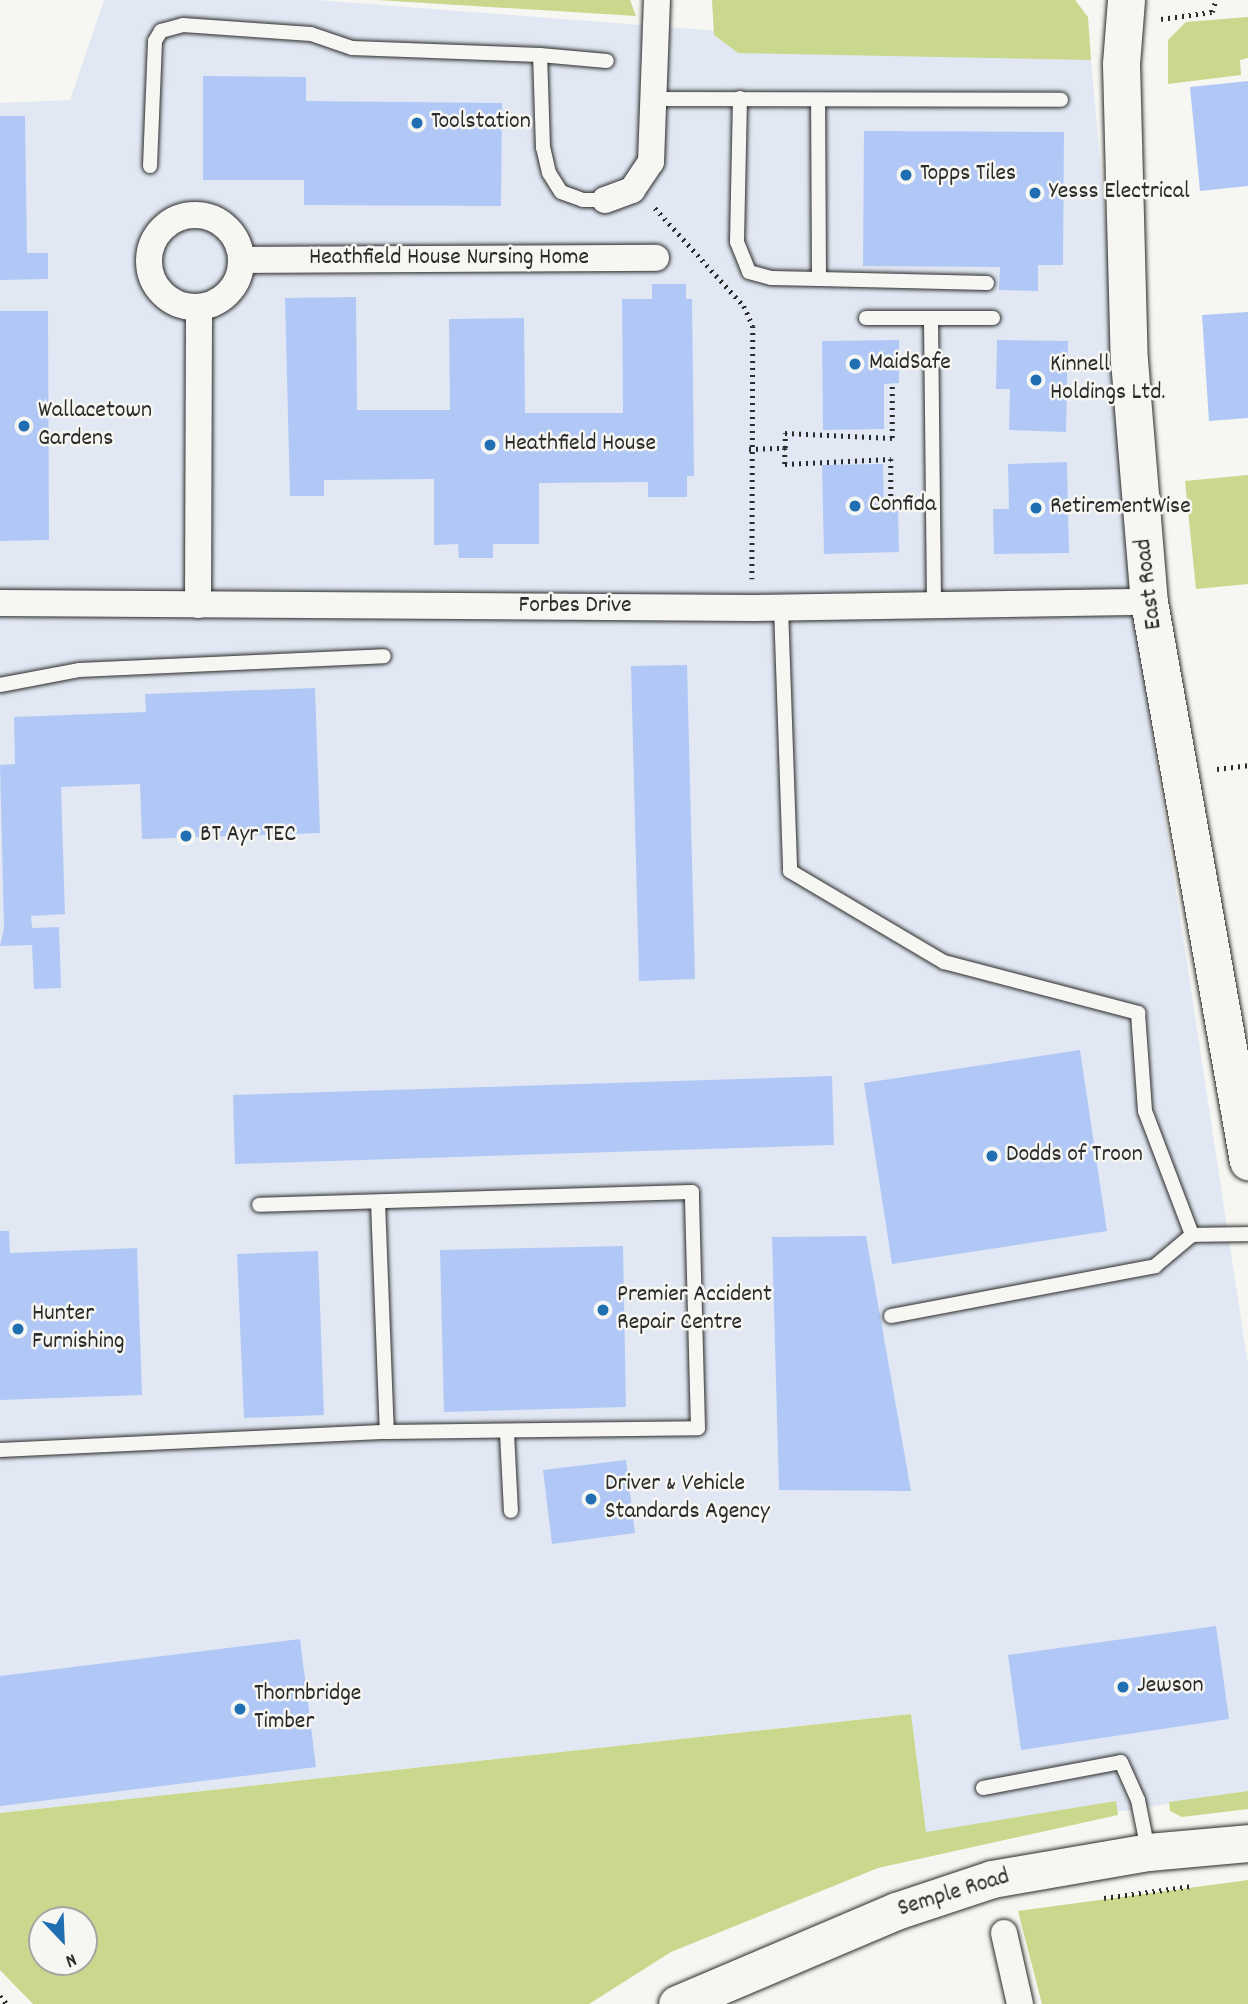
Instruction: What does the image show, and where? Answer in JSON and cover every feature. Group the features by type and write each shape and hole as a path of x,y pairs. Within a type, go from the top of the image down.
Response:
{"street":[{"path":"605,200 632,190 651,162 657,0"},
{"path":"1104,0 1121,64"},
{"name":"East Road","path":"1126,0 1121,64 1129,360 1149,602 1241,1070 1248,1161"},
{"path":"208,216 232,232 242,260 235,287 199,308 184,307 160,292 149,264 156,236 179,218 208,216"},
{"name":"Heathfield House Nursing Home","path":"242,260 656,258"},
{"path":"198,605 199,308"},
{"name":"Forbes Drive","path":"0,603 781,608 934,601 1149,602"},
{"name":"Semple Road","path":"677,2004 896,1911 992,1879 1148,1852 1248,1843"},
{"path":"1004,1933 1020,2004"}],"lane":[{"path":"150,166 155,41 161,31 183,24 311,34 352,48 540,55 607,61"},
{"path":"540,55 543,148 549,173 561,192 605,200"},
{"path":"654,99 1061,100"},
{"path":"740,99 740,259 749,272 771,278 986,283"},
{"path":"818,101 819,279"},
{"path":"866,318 993,318"},
{"path":"931,318 934,601"},
{"path":"781,608 790,871 943,961 1139,1013 1145,1111 1192,1235"},
{"path":"0,685 79,670 384,656"},
{"path":"0,1450 387,1432 507,1433 698,1428 691,1192 259,1205"},
{"path":"378,1202 387,1432"},
{"path":"891,1316 1155,1266 1192,1235 1248,1234"},
{"path":"507,1433 511,1511"},
{"path":"983,1788 1121,1762 1138,1800 1148,1852"}],"path":[{"path":"1161,19 1212,12 1216,0"},
{"path":"655,208 744,306 753,326 749,449 754,608"},
{"path":"891,508 891,459 785,464 785,433 892,438 892,383"},
{"path":"749,449 785,448"},
{"path":"1217,769 1248,765"},
{"path":"0,1996 8,2004"}],"shaded area":[{"path":"104,0 318,0 1091,60 1150,720 1248,1365 1248,1791 922,1843 910,1714 0,1813 0,103 70,100"}],"green space":[{"path":"377,0 630,0 636,16"},
{"path":"712,0 1075,0 1088,17 1091,60 738,53 714,35"},
{"path":"1248,17 1248,58 1240,60 1241,75 1168,84 1168,40 1186,22"},
{"path":"1248,475 1248,584 1196,589 1185,481"},
{"path":"911,1714 926,1832 1116,1801 1118,1815 878,1868 671,1952 589,2004 33,2004 0,1970 0,1813"},
{"path":"1248,1791 1248,1809 1182,1817 1170,1811 1169,1802"},
{"path":"1248,1880 1248,2004 1042,2004 1018,1911"}],"building":[{"path":"203,76 306,77 306,101 502,103 501,206 304,205 304,180 203,180"},
{"path":"1248,81 1248,186 1200,191 1190,87"},
{"path":"0,116 25,116 27,253 48,253 48,279 0,280"},
{"path":"864,131 1064,132 1063,265 1038,265 1038,291 999,290 1000,267 863,266"},
{"name":"Heathfield House","path":"652,284 686,284 686,299 692,299 694,476 687,476 687,497 648,497 648,482 539,483 539,544 493,544 493,558 459,558 458,544 434,545 434,479 324,480 324,496 290,496 285,298 356,297 357,410 450,410 449,319 524,318 525,413 623,413 622,299 652,299"},
{"name":"Wallacetown Gardens","path":"0,311 48,311 49,540 0,541"},
{"path":"1248,312 1248,418 1209,421 1202,315"},
{"path":"899,340 899,383 884,384 884,429 823,430 822,341"},
{"path":"997,340 1068,341 1066,432 1009,430 1010,389 996,389"},
{"path":"1067,462 1069,553 994,554 993,509 1009,509 1008,464"},
{"path":"883,464 884,508 898,508 899,552 824,554 822,465"},
{"path":"687,665 695,979 639,981 631,666"},
{"name":"BT Ayr TEC","path":"315,688 320,833 142,839 140,784 61,787 65,914 31,916 32,928 59,927 61,988 34,989 32,945 0,946 4,928 0,765 15,764 14,717 146,712 145,694"},
{"path":"1080,1050 1107,1231 892,1264 864,1083"},
{"path":"832,1076 834,1145 235,1164 233,1095"},
{"path":"0,1231 9,1231 10,1253 137,1248 142,1395 0,1400"},
{"path":"866,1236 911,1491 779,1490 772,1237"},
{"path":"623,1246 626,1407 444,1412 440,1250"},
{"path":"318,1251 324,1415 244,1418 237,1254"},
{"path":"626,1460 635,1533 552,1544 543,1470"},
{"path":"1216,1626 1229,1719 1021,1750 1008,1655"},
{"path":"300,1639 316,1767 0,1806 0,1676"}],"place":[{"name":"Toolstation","path":"417,123"},
{"name":"Topps Tiles","path":"906,175"},
{"name":"Yesss Electrical","path":"1035,193"},
{"name":"MaidSafe","path":"855,364"},
{"name":"Kinnell Holdings Ltd.","path":"1036,380"},
{"name":"Wallacetown Gardens","path":"24,426"},
{"name":"Heathfield House","path":"490,445"},
{"name":"Confida","path":"855,506"},
{"name":"RetirementWise","path":"1036,508"},
{"name":"BT Ayr TEC","path":"186,836"},
{"name":"Dodds of Troon","path":"992,1156"},
{"name":"Premier Accident Repair Centre","path":"603,1310"},
{"name":"Hunter Furnishing","path":"18,1329"},
{"name":"Driver & Vehicle Standards Agency","path":"591,1499"},
{"name":"Jewson","path":"1123,1687"},
{"name":"Thornbridge Timber","path":"240,1709"}]}
